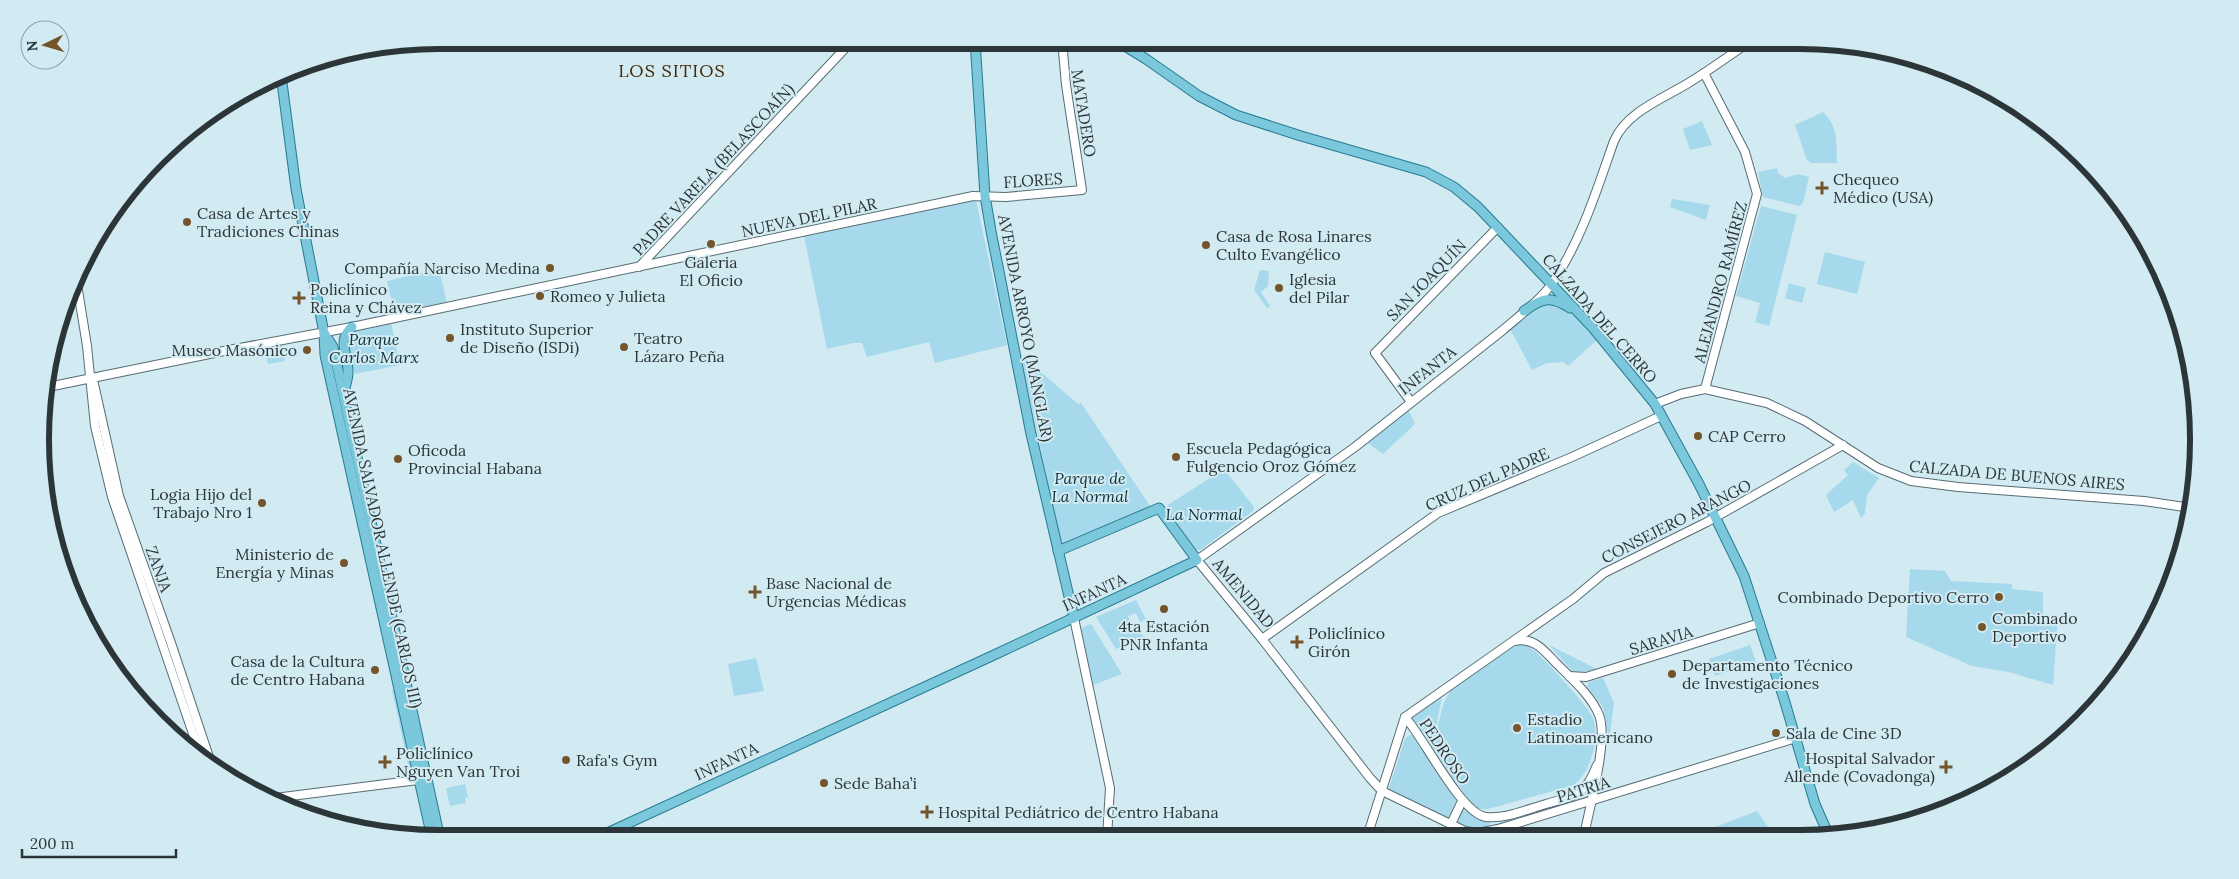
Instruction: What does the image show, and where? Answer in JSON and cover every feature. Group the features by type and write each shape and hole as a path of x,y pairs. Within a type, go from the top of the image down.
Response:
{"main road":[{"name":"AVENIDA ARROYO (MANGLAR)","path":"976,49 984,196 1032,434 1074,618"},
{"name":"CALZADA DEL CERRO","path":"1130,49 1199,96 1236,115 1434,175 1463,194 1498,227 1582,316 1654,404 1716,518 1744,576 1815,804 1826,829"},
{"path":"282,82 296,189 324,332"},
{"path":"1524,311 1540,301 1555,300 1582,316"},
{"path":"344,396 349,371 344,346 347,333 352,327"},
{"name":"AVENIDA SALVADOR ALLENDE (CARLOS III)","path":"324,332 333,347 438,830"},
{"name":"AVENIDA SALVADOR ALLENDE (CARLOS III)","path":"324,332 325,355 430,830"},
{"name":"AMENIDAD","path":"1058,551 1159,508 1197,560"},
{"name":"INFANTA","path":"614,830 1197,560"}],"street":[{"name":"PADRE VARELA (BELASCOAÍN)","path":"52,386 352,327 639,267 845,49"},
{"name":"MATADERO","path":"1063,49 1066,84 1082,190"},
{"name":"INFANTA","path":"1197,560 1355,447 1503,330 1524,311 1552,283 1579,237 1620,131 1629,121 1650,106 1739,49"},
{"name":"ALEJANDRO RAMÍREZ","path":"1704,73 1745,152 1757,194 1705,389"},
{"name":"FLORES","path":"984,196 1006,197 1082,190"},
{"name":"NUEVA DEL PILAR","path":"639,267 973,196 984,196"},
{"name":"SAN JOAQUÍN","path":"1411,402 1375,352 1498,227"},
{"name":"ZANJA","path":"78,290 91,378 95,426 112,497 197,746"},
{"name":"ZANJA","path":"91,378 97,394 119,496 208,754"},
{"name":"CALZADA DE BUENOS AIRES","path":"1654,404 1681,394 1705,389 1776,406 1878,468 1911,481 1958,487 2144,501 2184,507"},
{"name":"CRUZ DEL PADRE","path":"1262,639 1438,513 1572,457 1661,416"},
{"name":"CONSEJERO ARANGO","path":"1523,638 1606,571 1716,518 1843,445"},
{"name":"AMENIDAD","path":"1197,560 1382,791"},
{"path":"1074,618 1110,788 1107,830"},
{"name":"SARAVIA","path":"1569,676 1582,678 1593,675 1760,623"},
{"path":"1369,830 1388,776 1405,717 1512,642 1523,638 1540,646 1569,676 1596,709 1601,724 1598,764 1585,830"},
{"path":"1584,694 1584,683 1593,675"},
{"name":"PEDROSO","path":"1405,717 1462,800"},
{"path":"1401,733 1411,729 1418,734"},
{"name":"PATRIA","path":"1490,830 1572,808 1592,797 1796,738"},
{"name":"PATRIA","path":"1462,800 1479,815 1496,816 1569,797 1582,791 1590,782 1598,764"},
{"path":"1370,778 1380,780 1388,776"},
{"path":"1370,778 1376,792 1376,809"},
{"path":"282,797 419,780 429,787"},
{"path":"1582,791 1590,788 1592,797"},
{"name":"PATRIA","path":"1382,791 1463,830"},
{"path":"1450,824 1462,800"},
{"path":"1572,808 1582,811 1587,822"}],"green space":[{"path":"2005,107 2038,129 2033,132"},
{"path":"1823,112 1832,123 1834,129 1837,163 1812,163 1807,160 1795,125"},
{"path":"1702,121 1712,145 1690,150 1683,129"},
{"path":"2053,143 2076,163 2053,144"},
{"path":"1777,168 1778,173 1785,178 1798,174 1809,177 1803,203 1799,206 1763,197 1758,172"},
{"path":"1672,199 1710,205 1706,220 1670,207"},
{"path":"976,200 1007,345 935,363 929,342 867,357 862,343 853,343 827,349 804,236"},
{"path":"1761,206 1797,215 1769,326 1755,322 1760,303 1736,296"},
{"path":"1825,252 1865,262 1857,294 1817,284"},
{"path":"439,269 447,303 395,315 387,281"},
{"path":"1260,270 1269,271 1268,286 1261,292 1270,306 1267,308 1254,290"},
{"path":"1789,283 1806,288 1802,303 1785,298"},
{"path":"1551,303 1569,311 1597,340 1568,366 1563,362 1547,363 1532,370 1510,329 1537,306"},
{"name":"Parque Carlos Marx","path":"391,323 400,365 355,374 350,347 352,334 365,328"},
{"path":"282,345 285,361 268,364 264,348"},
{"name":"Parque de La Normal","path":"1021,355 1078,404 1081,403 1150,506 1061,545"},
{"path":"1408,409 1415,424 1383,454 1368,443"},
{"path":"1853,462 1879,478 1867,495 1865,513 1861,518 1853,500 1834,512 1826,495 1848,475 1844,470"},
{"name":"La Normal","path":"1224,469 1254,507 1253,511 1200,550 1196,550 1167,508 1168,505"},
{"name":"Combinado Deportivo","path":"1910,569 1945,571 1951,581 2012,584 2012,589 2043,592 2043,615 2058,616 2053,685 2009,672 1972,666 1906,637"},
{"path":"1136,600 1146,619 1140,622 1136,613 1128,616 1134,632 1140,629 1144,639 1116,649 1096,617"},
{"path":"1091,624 1122,674 1093,685 1081,628"},
{"name":"Estadio Latinoamericano","path":"1516,645 1524,645 1531,648 1583,703 1593,718 1595,745 1585,772 1574,785 1488,809 1480,809 1468,802 1464,795 1439,742 1438,725 1444,702 1453,686"},
{"path":"1549,645 1597,669 1573,672"},
{"path":"1750,645 1756,662 1715,676 1709,659"},
{"path":"756,658 764,691 734,696 728,664"},
{"path":"1603,678 1614,703 1610,733 1608,733 1603,707 1587,687 1589,682"},
{"path":"392,690 396,690 414,773 410,774"},
{"path":"1443,692 1435,732 1465,800 1411,718 1413,714"},
{"path":"1409,735 1417,736 1457,798 1448,818 1388,791 1405,739"},
{"path":"465,784 468,797 465,798 466,803 450,806 446,788"},
{"path":"1464,806 1478,818 1489,822 1490,826 1530,812 1534,811 1535,814 1496,826 1467,827 1457,824"},
{"path":"1757,811 1770,830 1712,830"}],"place":[{"name":"Chequeo Médico (USA)","path":"1822,188"},
{"name":"Casa de Artes y Tradiciones Chinas","path":"187,222"},
{"name":"Galeria El Oficio","path":"711,244"},
{"name":"Casa de Rosa Linares Culto Evangélico","path":"1206,245"},
{"name":"Compañía Narciso Medina","path":"550,268"},
{"name":"Iglesia del Pilar","path":"1279,288"},
{"name":"Romeo y Julieta","path":"540,296"},
{"name":"Policlínico Reina y Chávez","path":"299,298"},
{"name":"Instituto Superior de Diseño (ISDi)","path":"450,338"},
{"name":"Teatro Lázaro Peña","path":"624,347"},
{"name":"Museo Masónico","path":"307,350"},
{"name":"CAP Cerro","path":"1698,436"},
{"name":"Escuela Pedagógica Fulgencio Oroz Gómez","path":"1176,457"},
{"name":"Oficoda Provincial Habana","path":"398,459"},
{"name":"Logia Hijo del Trabajo Nro 1","path":"262,503"},
{"name":"Ministerio de Energía y Minas","path":"344,563"},
{"name":"Base Nacional de Urgencias Médicas","path":"755,592"},
{"name":"Combinado Deportivo Cerro","path":"1999,597"},
{"name":"4ta Estación PNR Infanta","path":"1164,609"},
{"name":"Combinado Deportivo","path":"1982,627"},
{"name":"Policlínico Girón","path":"1297,642"},
{"name":"Casa de la Cultura de Centro Habana","path":"375,670"},
{"name":"Departamento Técnico de Investigaciones","path":"1672,674"},
{"name":"Estadio Latinoamericano","path":"1517,728"},
{"name":"Sala de Cine 3D","path":"1776,733"},
{"name":"Rafa's Gym","path":"566,760"},
{"name":"Policlínico Nguyen Van Troi","path":"385,762"},
{"name":"Hospital Salvador Allende (Covadonga)","path":"1946,767"},
{"name":"Sede Baha’i","path":"824,783"},
{"name":"Hospital Pediátrico de Centro Habana","path":"927,812"}],"district":[{"name":"LOS SITIOS","path":"672,71"}]}
